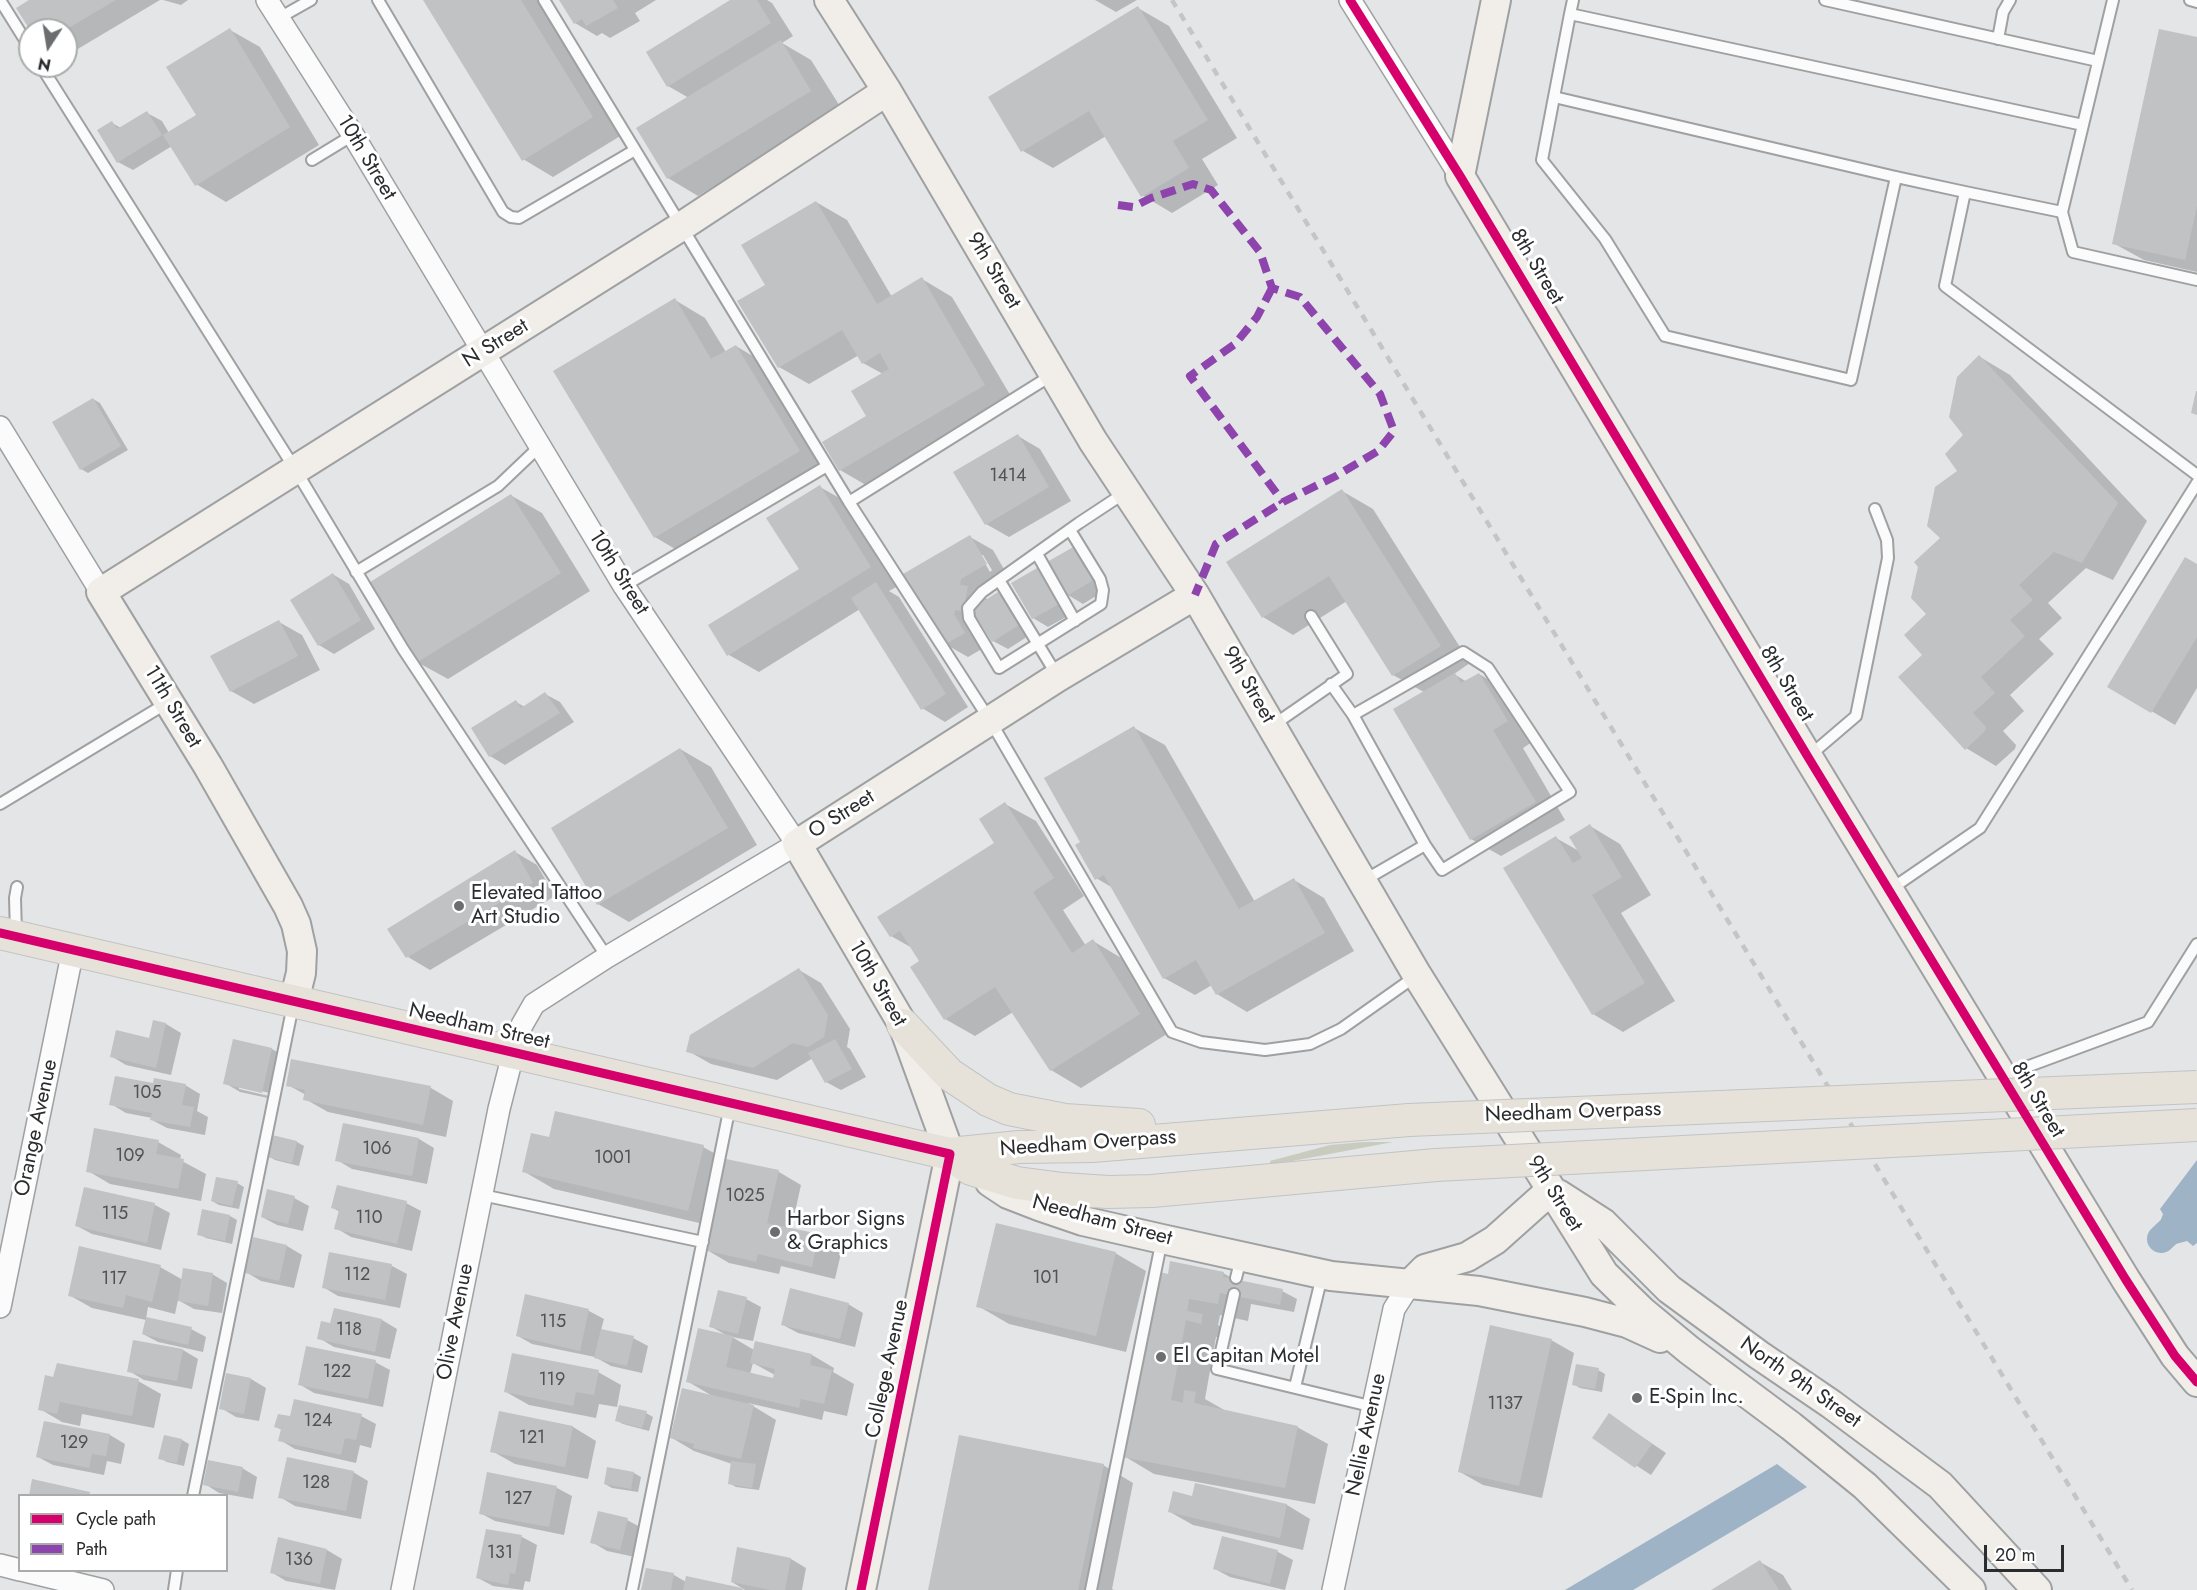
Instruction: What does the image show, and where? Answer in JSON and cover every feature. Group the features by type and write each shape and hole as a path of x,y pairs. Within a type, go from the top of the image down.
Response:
{"main road":[{"name":"Needham Street","path":"8,935 731,1103 960,1162"},
{"path":"903,1024 949,1074 988,1100 1009,1109 1065,1120 1105,1124 1278,1130"},
{"name":"Needham Overpass","path":"960,1162 1019,1147 1092,1146 1409,1120 2197,1087"},
{"name":"Needham Overpass","path":"960,1162 1017,1183 1108,1192 1152,1191 1436,1166 2197,1125"}],"street":[{"name":"10th Street","path":"267,0 353,135 624,586 796,844 903,1024 960,1162"},
{"name":"9th Street","path":"829,0 887,91 1094,441 1195,595 1417,975 1604,1274 1642,1311 1689,1350"},
{"name":"8th Street","path":"1350,0 1460,176 1808,757 2126,1281 2175,1356 2197,1382"},
{"path":"1460,176 1496,0"},
{"name":"N Street","path":"101,592 682,226 887,91"},
{"name":"11th Street","path":"0,427 208,766 293,916 302,951 301,973 294,1001"},
{"name":"O Street","path":"513,1054 522,1025 534,1004 607,957 796,844 991,722 1058,677 1195,595"},
{"name":"Orange Avenue","path":"0,1307 73,950"},
{"name":"Olive Avenue","path":"402,1590 513,1054"},
{"name":"Needham Street","path":"960,1162 1008,1194 1039,1206 1083,1221 1162,1239 1239,1267 1479,1291 1600,1315 1627,1323 1689,1350"},
{"name":"College Avenue","path":"861,1590 960,1162"},
{"path":"1410,1284 1425,1269 1467,1257 1495,1240 1551,1190"},
{"name":"North 9th Street","path":"1551,1190 1603,1223 1669,1289 1940,1485 2037,1590"},
{"name":"Nellie Avenue","path":"1333,1590 1394,1309 1410,1284"},
{"name":"North 9th Street","path":"1689,1350 1791,1426 1865,1486 1971,1590"},
{"path":"0,1565 18,1570"},
{"path":"28,1572 103,1590"}],"lane":[{"path":"0,0 18,29"},
{"path":"279,18 311,0"},
{"path":"378,0 503,212 511,217 519,218 635,150"},
{"path":"544,0 849,502 991,722 1172,1032 1201,1042 1264,1050 1310,1044 1341,1029 1417,975"},
{"path":"1573,0 1542,160 1605,239 1665,336 1851,380 1896,177"},
{"path":"1825,0 2098,61"},
{"path":"1998,39 2003,12 2010,0"},
{"path":"2113,0 2062,212 2073,252 2197,280"},
{"path":"2190,0 2197,2"},
{"path":"1570,14 2083,125"},
{"path":"50,78 295,469 403,649 607,957"},
{"path":"1554,97 1896,177 2062,212"},
{"path":"312,160 353,135"},
{"path":"1965,192 1945,286 2197,475"},
{"path":"849,502 1054,375"},
{"path":"356,572 498,486 540,446"},
{"path":"624,586 827,466"},
{"path":"1889,891 1980,828 2197,483"},
{"path":"1070,530 1095,568 1103,590 1101,604 999,668 969,618 968,608 982,592 1070,530 1127,492"},
{"path":"1808,757 1856,716 1888,558 1887,540 1875,509"},
{"path":"1037,554 1075,621"},
{"path":"999,580 1058,677"},
{"path":"1272,726 1347,674 1311,616"},
{"path":"1331,684 1353,715 1425,845 1442,870 1570,792 1488,668 1463,652 1353,715"},
{"path":"0,804 169,702"},
{"path":"1362,881 1425,845"},
{"path":"8,935 17,887"},
{"path":"2002,1076 2148,1022 2197,944"},
{"path":"193,1494 294,1001"},
{"path":"633,1590 731,1103"},
{"path":"482,1195 703,1242"},
{"path":"1091,1590 1162,1239"},
{"path":"1295,1387 1322,1274"},
{"path":"1234,1294 1216,1369 1374,1407"},
{"path":"174,1590 177,1572"}],"shaded area":[{"path":"1393,1142 1271,1165 1270,1161 1330,1145"}],"water":[{"path":"2197,1160 2197,1243 2193,1246 2187,1241 2172,1245 2158,1228 2163,1214 2160,1209"},
{"path":"1777,1464 1807,1487 1633,1590 1565,1590"}],"building":[{"path":"29,0 116,0 78,22 78,18 22,18 16,8"},
{"path":"423,0 521,0 593,117 522,161"},
{"path":"559,0 613,0 618,8 586,26 582,19 574,24"},
{"path":"730,0 757,0 771,23 667,87 646,52"},
{"path":"1138,6 1208,120 1173,141 1189,168 1141,197 1089,111 1021,152 988,97"},
{"path":"230,28 290,127 195,186 163,135 196,115 166,67"},
{"path":"2159,29 2197,37 2197,206 2185,260 2112,244"},
{"path":"781,40 811,91 667,179 636,128"},
{"path":"147,111 162,135 117,163 97,130 112,121 117,129"},
{"path":"816,201 877,304 922,277 985,385 839,471 822,442 866,416 851,391 889,369 880,353 862,364 842,330 778,368 737,301 765,285 741,245"},
{"path":"675,298 711,359 736,345 800,451 654,538 553,371"},
{"path":"1979,355 2118,503 2082,563 2054,552 2019,585 2033,600 2010,620 2025,636 1981,677 1995,693 1973,713 1986,727 1985,731 1965,750 1898,677 1922,655 1904,635 1926,614 1911,598 1918,567 1914,562 1940,538 1927,526 1935,487 1957,471 1945,454 1963,435 1949,417 1957,377"},
{"path":"2197,391 2197,415 2191,413"},
{"path":"93,398 121,446 80,470 52,422"},
{"path":"1018,434 1049,487 985,525 953,472"},
{"path":"820,485 871,567 727,656 708,625 799,569 766,518"},
{"path":"1342,489 1441,646 1392,676 1329,576 1262,618 1226,562"},
{"path":"511,494 561,573 416,663 367,584"},
{"path":"970,535 987,564 961,579 960,585 968,586 963,611 955,610 954,614 965,633 944,645 903,574"},
{"path":"1075,546 1095,579 1067,596 1047,562"},
{"path":"2185,557 2197,564 2197,637 2151,713 2107,687"},
{"path":"1039,567 1061,603 1032,619 1011,583"},
{"path":"333,573 361,620 318,646 290,600"},
{"path":"876,582 946,694 921,710 851,598"},
{"path":"998,592 1019,625 992,642 971,609"},
{"path":"279,620 298,656 230,692 210,656"},
{"path":"1455,673 1461,683 1479,673 1508,721 1493,730 1536,802 1470,840 1393,709"},
{"path":"545,692 560,713 489,757 471,728 516,700 521,708"},
{"path":"1134,726 1239,909 1294,878 1325,933 1216,995 1196,960 1163,979 1104,875 1095,880 1075,845 1080,842 1044,778"},
{"path":"680,748 728,828 597,905 551,828"},
{"path":"1005,802 1054,878 1033,892 1072,953 1093,939 1140,1014 1050,1071 995,987 944,1020 910,967 919,961 900,931 890,937 877,917 994,843 979,819"},
{"path":"1590,824 1622,877 1592,895 1645,983 1592,1015 1503,868 1556,836 1573,863 1582,858 1569,837"},
{"name":"Elevated Tattoo Art Studio","path":"515,850 533,883 406,958 387,929"},
{"path":"799,968 828,1015 824,1037 808,1047 793,1043 753,1068 686,1052 690,1035"},
{"path":"153,1020 166,1023 156,1068 110,1057 116,1030 149,1038"},
{"path":"233,1039 272,1048 262,1093 223,1084"},
{"path":"835,1039 852,1069 825,1083 808,1053"},
{"path":"291,1059 431,1086 423,1125 303,1100 305,1090 286,1086"},
{"path":"115,1076 153,1083 154,1078 186,1084 182,1105 194,1107 190,1127 150,1120 152,1113 109,1105"},
{"path":"555,1111 704,1145 688,1211 522,1172 531,1133 549,1137"},
{"path":"343,1123 419,1138 412,1176 335,1161"},
{"path":"94,1128 159,1140 156,1154 184,1159 178,1189 86,1172"},
{"path":"272,1135 297,1141 292,1163 267,1157"},
{"path":"726,1159 779,1170 767,1223 819,1234 812,1267 758,1254 756,1262 705,1250"},
{"path":"216,1177 238,1181 232,1206 211,1201"},
{"path":"337,1185 407,1201 397,1244 334,1229 339,1210 331,1208"},
{"path":"84,1187 155,1203 147,1243 75,1226"},
{"path":"267,1189 295,1196 288,1224 261,1217"},
{"path":"202,1209 230,1215 225,1241 197,1235"},
{"path":"996,1223 1116,1252 1096,1336 976,1307"},
{"path":"253,1237 287,1245 279,1281 245,1273"},
{"path":"79,1246 161,1265 152,1302 126,1295 123,1308 68,1296"},
{"path":"329,1252 392,1264 385,1300 322,1288"},
{"name":"El Capitan Motel","path":"1170,1261 1224,1272 1223,1277 1283,1289 1280,1305 1220,1293 1218,1304 1189,1299 1187,1311 1203,1314 1201,1324 1186,1320 1171,1400 1183,1403 1184,1390 1196,1392 1194,1403 1298,1426 1285,1488 1122,1457 1159,1272 1168,1274"},
{"path":"183,1268 213,1273 208,1306 178,1301"},
{"path":"790,1288 849,1303 840,1339 781,1325"},
{"path":"718,1290 747,1297 738,1334 709,1327"},
{"path":"525,1294 589,1309 580,1351 516,1336"},
{"path":"334,1308 382,1319 375,1352 317,1339 321,1321 330,1323"},
{"path":"146,1317 192,1327 188,1345 142,1334"},
{"path":"1490,1325 1552,1339 1519,1486 1458,1472"},
{"path":"698,1328 733,1336 726,1367 773,1378 775,1369 750,1363 755,1341 812,1354 810,1365 832,1370 824,1404 801,1399 799,1408 686,1382"},
{"path":"601,1329 634,1336 627,1366 594,1358"},
{"path":"133,1340 183,1349 177,1381 127,1372"},
{"path":"306,1346 376,1360 368,1399 298,1385"},
{"path":"512,1353 599,1370 594,1395 576,1392 573,1406 504,1392"},
{"path":"57,1363 139,1379 132,1416 60,1402 57,1414 38,1410 45,1375 53,1377"},
{"path":"1576,1364 1599,1368 1595,1389 1572,1385"},
{"path":"226,1373 251,1378 244,1414 219,1409"},
{"path":"682,1388 754,1405 741,1459 693,1448 694,1444 670,1438"},
{"path":"294,1399 362,1414 356,1440 345,1438 341,1455 278,1441 281,1429 274,1427 278,1414 290,1416"},
{"path":"619,1405 647,1411 642,1428 615,1421"},
{"path":"499,1411 573,1426 565,1467 490,1452"},
{"path":"1609,1413 1652,1444 1635,1468 1592,1438"},
{"path":"44,1421 110,1434 106,1456 92,1454 89,1468 36,1457"},
{"path":"164,1435 182,1439 177,1463 158,1459"},
{"path":"959,1435 1104,1464 1078,1590 928,1590"},
{"path":"287,1457 354,1471 346,1511 278,1498"},
{"path":"208,1460 243,1467 238,1492 203,1485"},
{"path":"731,1461 756,1464 752,1488 728,1484"},
{"path":"607,1467 634,1472 631,1489 604,1484"},
{"path":"487,1472 557,1486 549,1527 479,1514"},
{"path":"32,1479 90,1492 90,1494 29,1494"},
{"path":"1195,1483 1287,1504 1280,1538 1168,1512 1173,1491 1192,1496"},
{"path":"598,1511 628,1518 620,1550 590,1543"},
{"path":"486,1529 522,1535 515,1574 510,1573 508,1585 476,1578"},
{"path":"1222,1536 1278,1550 1270,1584 1213,1569"},
{"path":"278,1537 327,1549 320,1584 270,1573"},
{"path":"737,1547 791,1558 785,1590 771,1590 731,1582"},
{"path":"1760,1560 1779,1590 1711,1590"},
{"path":"646,1568 674,1573 671,1590 641,1590"},
{"path":"686,1576 742,1588 742,1590 683,1590"}],"waterway":[{"path":"2161,1239 2197,1205"}],"railway":[{"path":"1172,0 2132,1590"}],"marked path":[{"path":"1118,205 1133,207 1151,198 1193,184 1211,190 1260,252 1272,288 1300,297 1380,394 1394,431 1378,451 1336,476 1283,502 1216,544 1195,595"},
{"path":"1272,288 1257,317 1235,344 1190,376 1283,502"}],"cycle path":[{"path":"1350,0 1460,176 1808,757 2126,1280 2175,1356 2197,1382"},
{"path":"0,933 950,1154 861,1590"}],"place":[{"name":"Elevated Tattoo Art Studio","path":"459,906"},
{"name":"Harbor Signs & Graphics","path":"775,1232"},
{"name":"El Capitan Motel","path":"1161,1357"},
{"name":"E-Spin Inc.","path":"1637,1398"}]}
